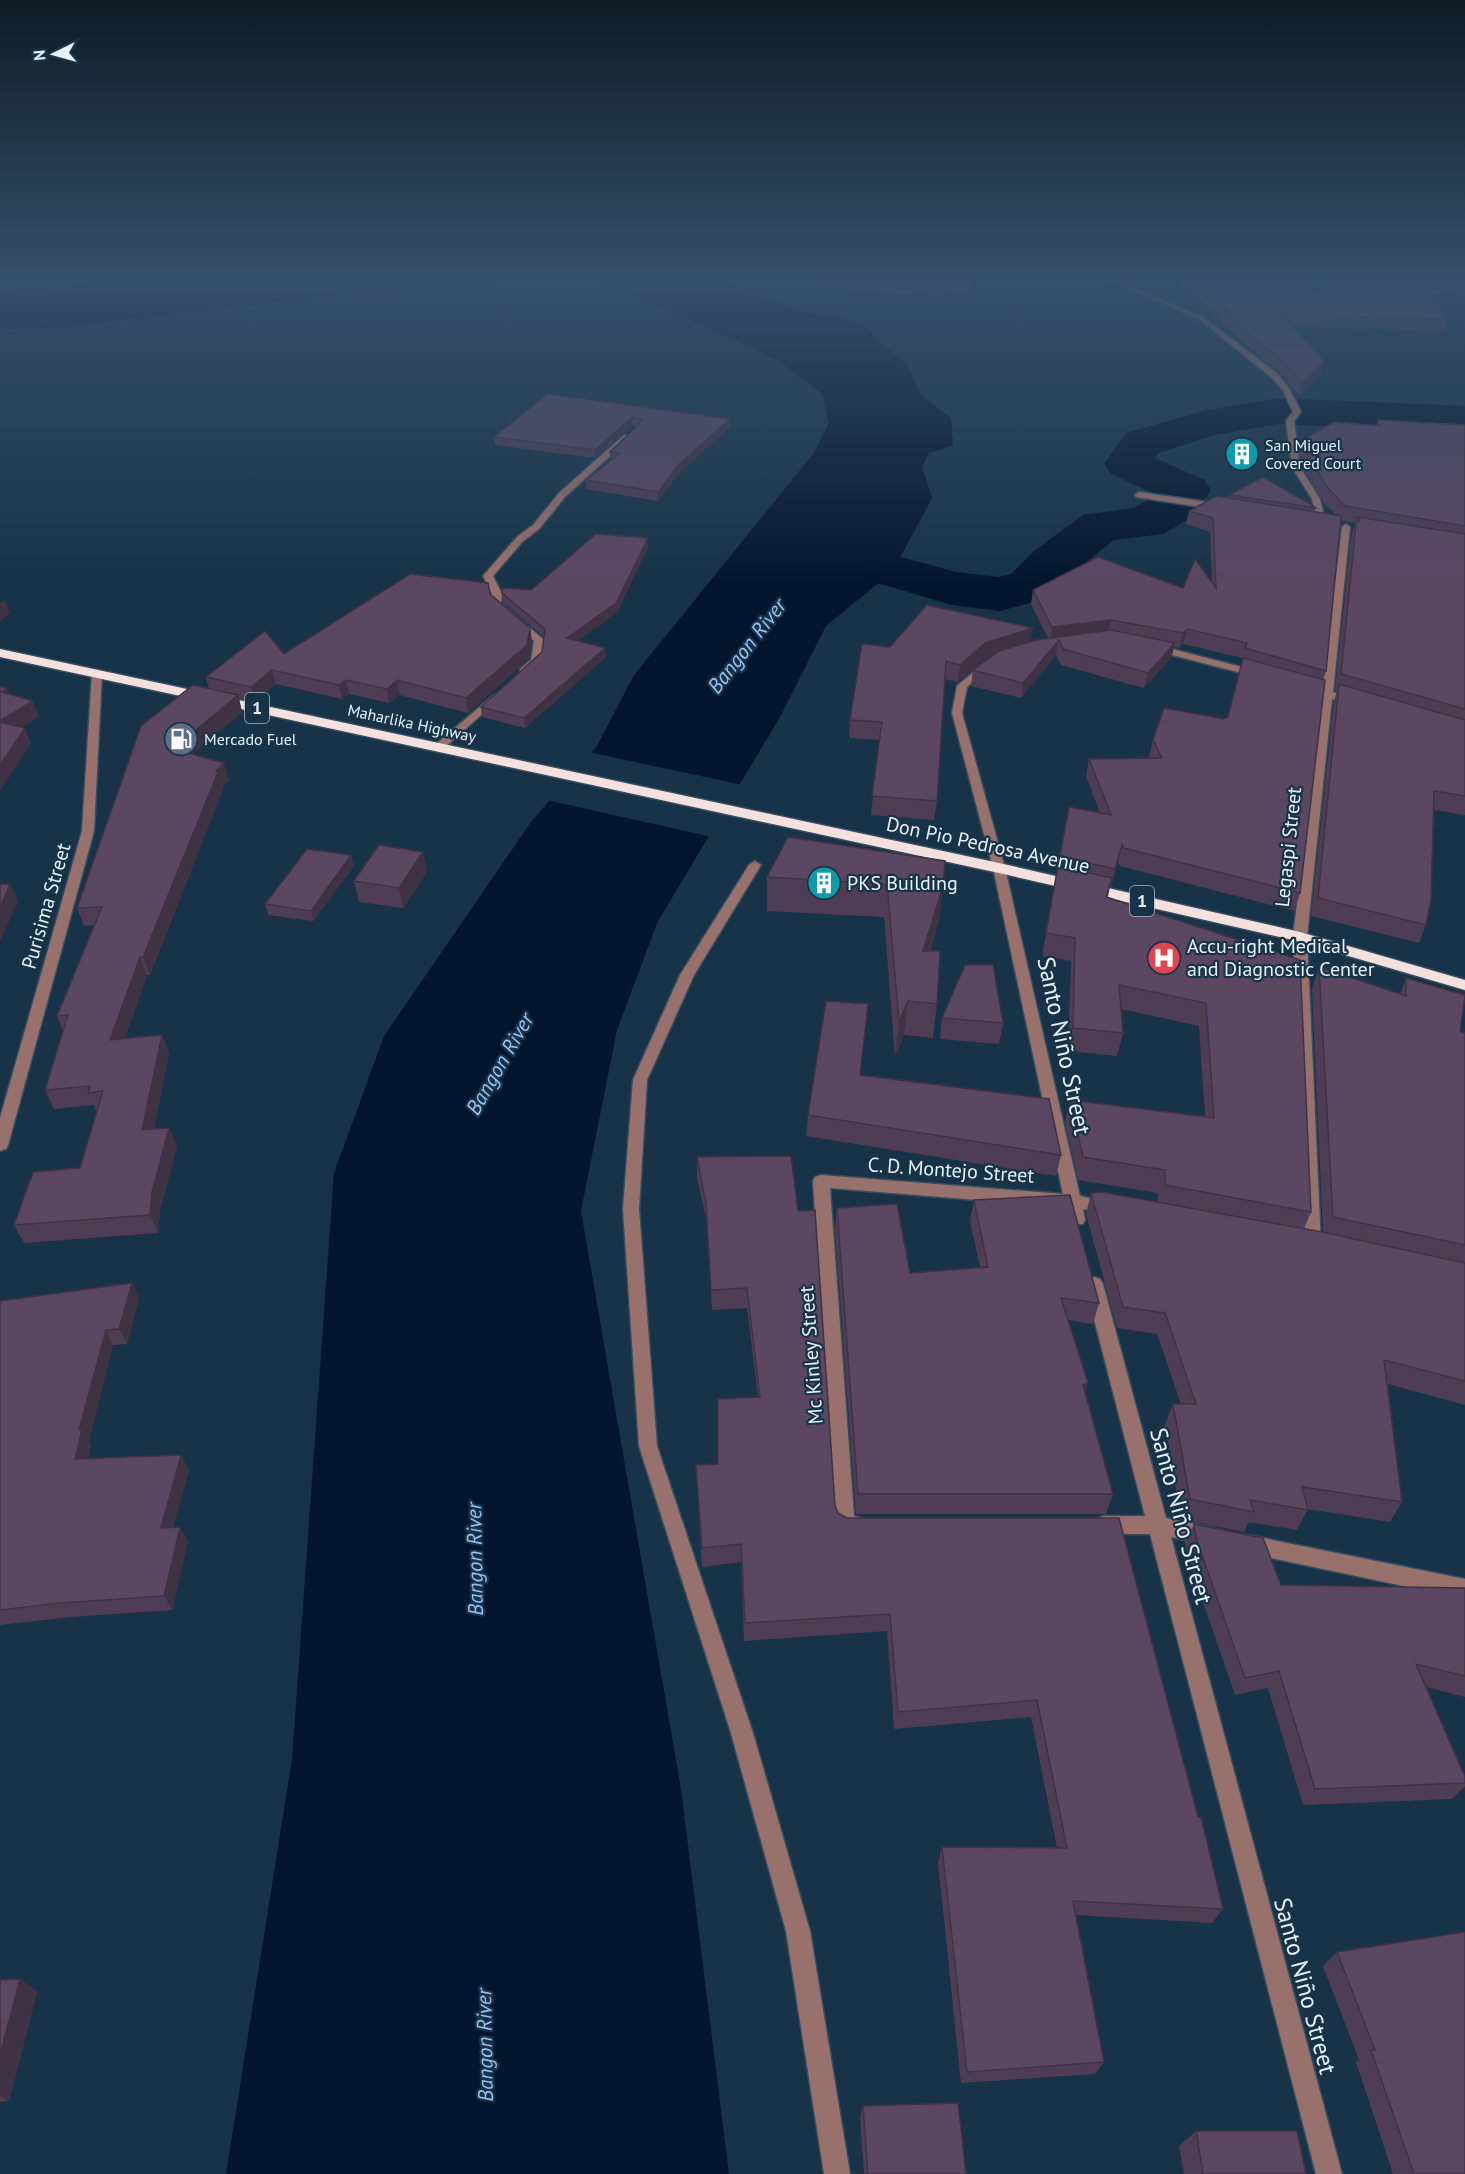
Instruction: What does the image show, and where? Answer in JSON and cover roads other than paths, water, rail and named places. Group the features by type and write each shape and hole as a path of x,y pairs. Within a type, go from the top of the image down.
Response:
{"highway":[{"name":"Maharlika Highway","path":"0,653 816,830"},
{"name":"Don Pio Pedrosa Avenue","path":"816,830 999,868 1300,937 1465,985"}],"street":[{"path":"1278,379 1297,412 1290,421 1296,467 1316,499 1321,522 1309,520"},
{"path":"518,677 536,661 539,640 496,604 497,594 488,576 519,539 536,527 562,495 637,429"},
{"path":"1139,495 1230,508"},
{"name":"Legaspi Street","path":"1290,1241 1319,1246 1300,937 1325,693 1351,527 1321,522"},
{"path":"1137,645 1269,677"},
{"name":"Santo Niño Street","path":"997,662 987,665 962,686 957,713 999,868 1081,1235"},
{"name":"Purisima Street","path":"0,1145 88,831 97,673"},
{"path":"1292,684 1368,705"},
{"path":"439,747 501,693"},
{"path":"754,865 687,975 640,1080 631,1209 648,1446 742,1733 798,1931 837,2174"},
{"name":"C. D. Montejo Street","path":"821,1182 1072,1201 1129,1211"},
{"name":"Mc Kinley Street","path":"821,1182 845,1525 881,1525"},
{"name":"Santo Niño Street","path":"1090,1270 1329,2174"},
{"path":"1085,1525 1157,1525 1465,1589"}],"water":[{"name":"Bangon River","path":"803,379 914,379 920,394 951,418 953,446 929,453 922,467 932,498 893,571 826,626 780,717 657,923 617,1030 581,1211 681,1789 729,2174 226,2174 292,1759 334,1173 384,1036 531,822 597,746 634,675 813,454 829,423 822,394"}],"waterway":[{"path":"893,571 952,588 1000,594 1030,586 1053,562 1101,526 1145,523 1174,506 1187,490 1128,464 1142,443 1207,423 1278,411 1465,419"}],"place":[{"name":"San Miguel Covered Court","path":"1242,454"},
{"name":"Mercado Fuel","path":"181,739"},
{"name":"PKS Building","path":"824,883"},
{"name":"Accu-right Medical and Diagnostic Center","path":"1164,958"}]}
